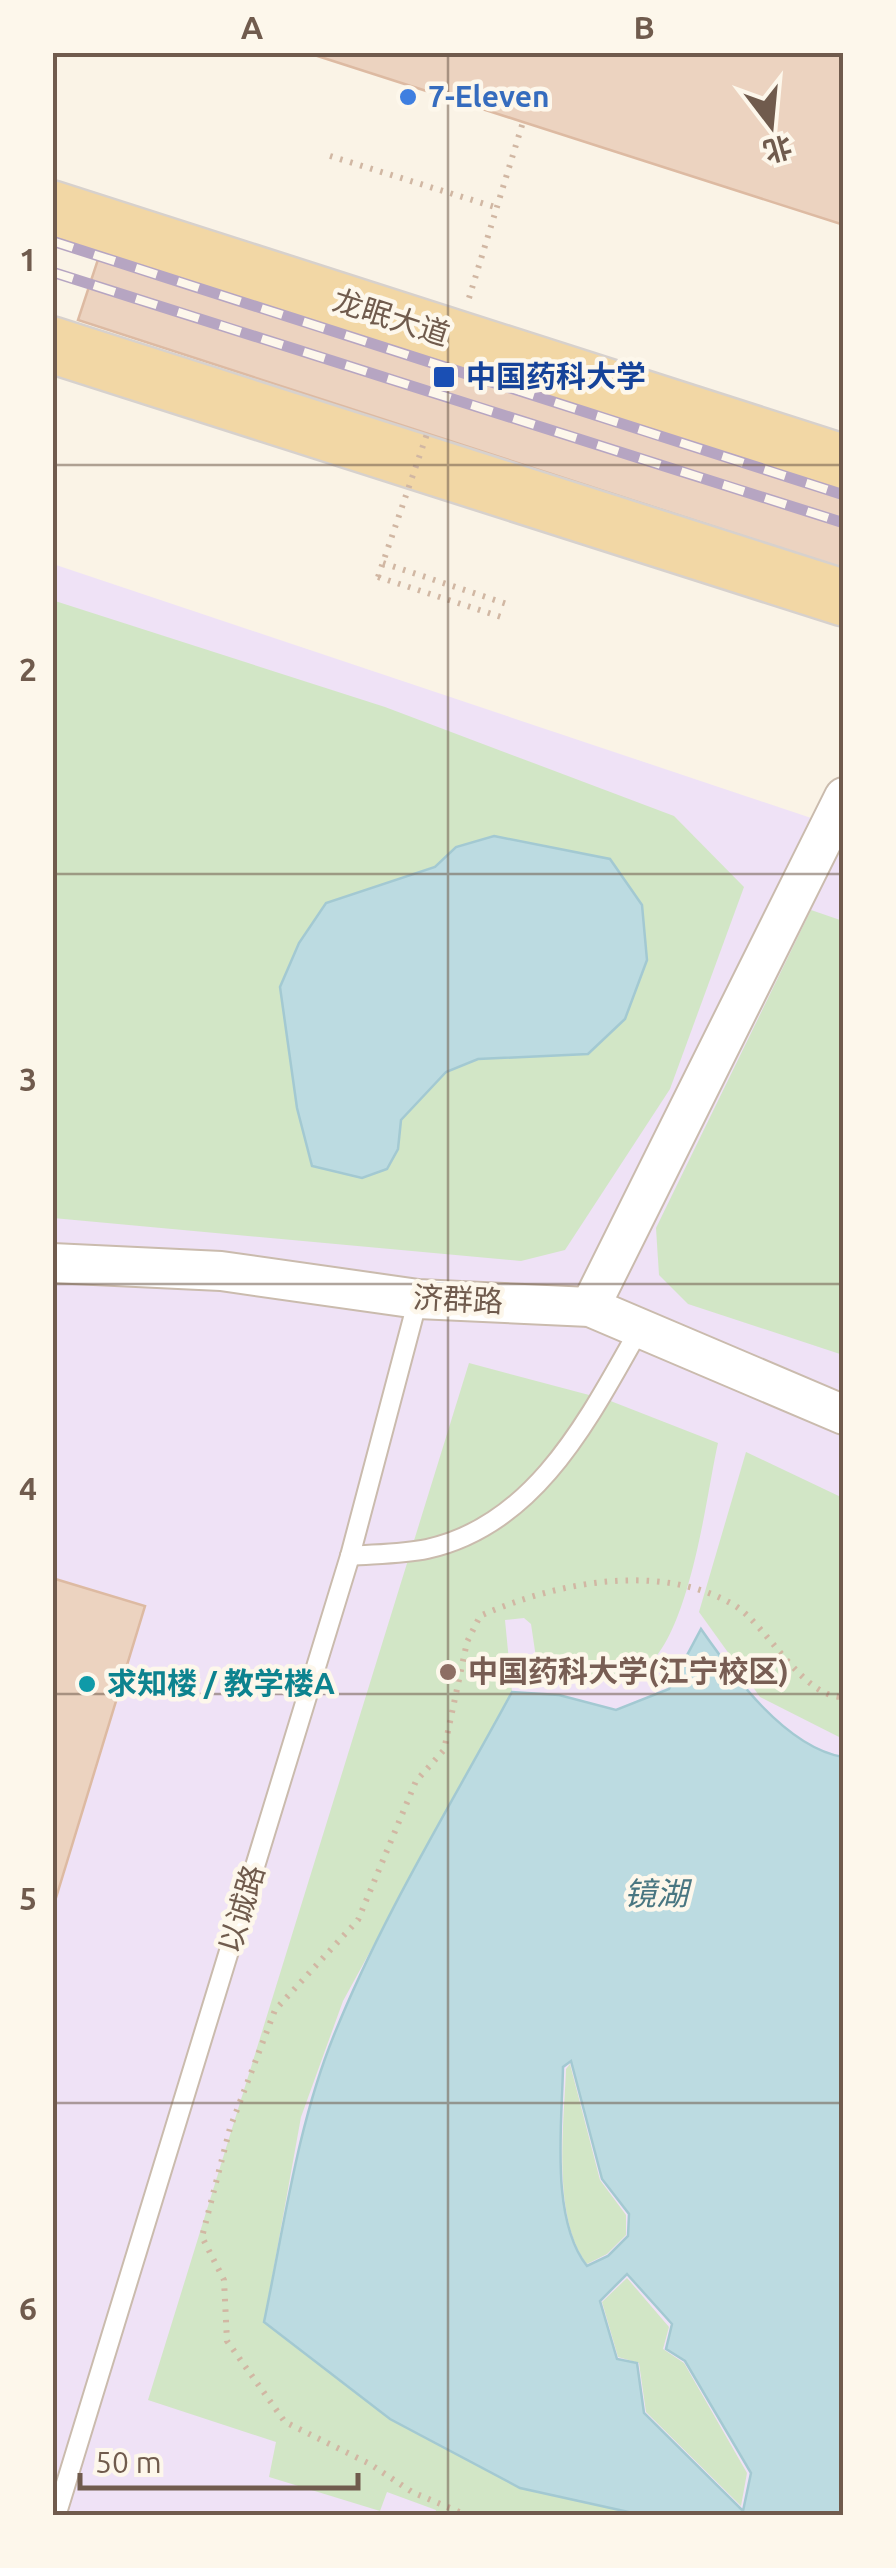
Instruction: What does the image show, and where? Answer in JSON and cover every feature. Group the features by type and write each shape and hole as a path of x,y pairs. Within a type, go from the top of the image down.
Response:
{"main road":[{"name":"龙眠大道","path":"52,209 844,463"},
{"path":"52,345 844,598"}],"street":[{"path":"590,1307 844,797"},
{"name":"济群路","path":"52,1263 221,1270 418,1299 590,1307 844,1415"}],"lane":[{"name":"以诚路","path":"56,2516 350,1556 418,1299"},
{"path":"350,1556 428,1549 476,1530 508,1508 549,1474 585,1424 640,1330"}],"path":[{"path":"466,307 523,122"},
{"path":"330,156 498,208"},
{"path":"428,431 378,577 501,617"},
{"path":"383,563 510,605"},
{"path":"469,2516 412,2492 370,2464 285,2422 227,2341 224,2280 202,2237 230,2128 275,2010 358,1920 416,1780 444,1750 467,1642 480,1616 515,1600 603,1582 670,1582 734,1605 772,1638 805,1680 835,1697 844,1696"}],"shaded area":[{"name":"中国药科大学(江宁校区)","path":"53,564 844,829 843,2515 53,2516"}],"green space":[{"path":"52,600 385,707 674,816 744,887 670,1089 565,1250 521,1261 53,1218"},
{"path":"811,910 843,921 843,1355 688,1304 659,1275 656,1228"},
{"path":"469,1363 608,1400 718,1443 700,1536 681,1608 667,1639 651,1663 631,1677 597,1680 538,1671 531,1624 524,1618 505,1620 512,1692 343,2001 301,2117 264,2322 390,2419 520,2488 642,2515 435,2515 436,2510 387,2492 380,2511 269,2477 276,2442 148,2400"},
{"path":"746,1452 843,1498 843,1739 760,1697 699,1612"},
{"path":"570,2064 600,2180 626,2215 626,2235 607,2254 587,2264 576,2244 564,2197 566,2069"},
{"path":"627,2278 669,2327 663,2349 684,2363 747,2473 741,2506 646,2412 639,2363 618,2357 602,2302"}],"water":[{"path":"494,836 610,859 642,905 647,960 625,1019 588,1054 478,1059 446,1072 401,1120 398,1149 387,1169 362,1178 312,1166 297,1108 280,987 299,943 326,903 435,867 456,847"},
{"name":"镜湖","path":"701,1629 745,1687 781,1724 822,1751 843,1757 843,2515 642,2515 520,2488 390,2419 264,2322 301,2141 334,2035 395,1904 512,1692 559,1695 616,1710 669,1689","holes":["571,2061 602,2179 629,2214 628,2236 608,2256 587,2266 575,2246 563,2198 563,2067","627,2274 672,2324 666,2349 685,2361 751,2473 743,2511 644,2413 637,2363 617,2359 600,2301"]}],"building":[{"path":"305,52 844,52 844,225 523,122"},
{"name":"中国药科大学","path":"115,208 844,444 841,568 78,320"},
{"name":"求知楼 / 教学楼A","path":"52,1578 145,1606 52,1911"}],"railway":[{"path":"52,241 844,495"},
{"path":"52,272 844,523"}],"place":[{"name":"7-Eleven","path":"408,97"},
{"name":"中国药科大学","path":"444,377"},
{"name":"中国药科大学(江宁校区)","path":"448,1672"},
{"name":"求知楼 / 教学楼A","path":"87,1684"}]}
